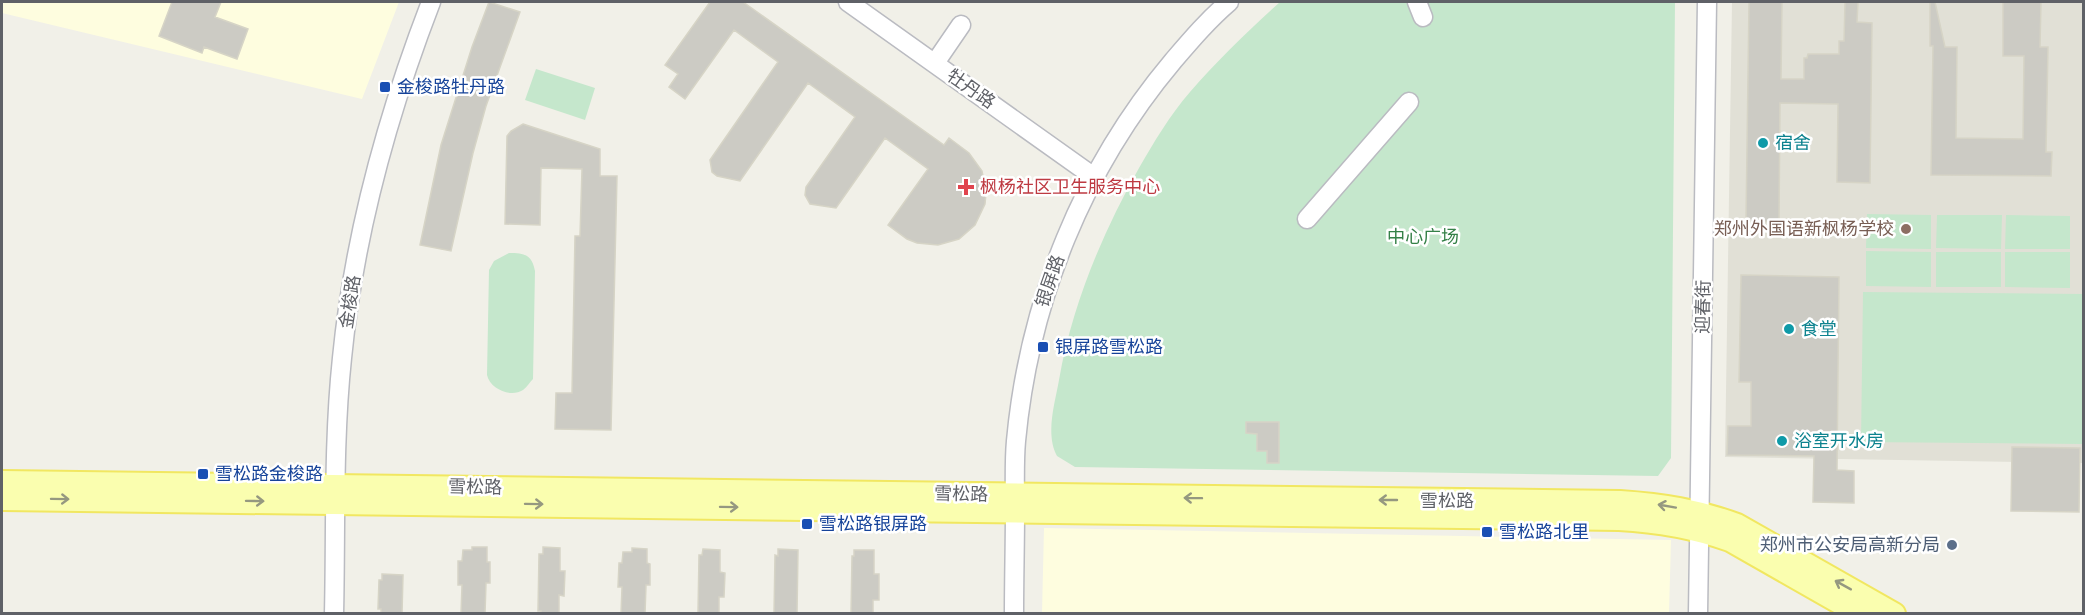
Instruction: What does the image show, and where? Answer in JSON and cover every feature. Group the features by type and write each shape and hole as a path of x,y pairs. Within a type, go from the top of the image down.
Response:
{"main road":[{"name":"雪松路","path":"2,482 336,494 1015,503 1660,522 1700,521 1737,525 1894,614"},
{"name":"雪松路","path":"2,499 336,494"},
{"name":"雪松路","path":"1700,521 1860,614"}],"street":[{"name":"金梭路","path":"334,614 337,424 342,359 361,238 387,133 431,2"},
{"name":"牡丹路","path":"848,2 1094,177"},
{"name":"银屏路","path":"1014,614 1016,443 1023,388 1036,321 1047,287 1072,222 1094,177 1142,99 1198,32 1229,2"},
{"name":"迎春街","path":"1698,614 1707,2"},
{"path":"935,63 960,25"},
{"path":"1307,219 1408,102"}],"shaded area":[{"path":"2,2 399,2 362,99 2,13"},
{"name":"郑州外国语新枫杨学校","path":"1732,2 2083,2 2083,463 1725,457"},
{"path":"1044,528 1671,540 1669,613 1042,613"}],"green space":[{"name":"中心广场","path":"1280,2 1675,2 1671,458 1658,476 1075,467 1057,456 1053,447 1051,428 1065,352 1080,297 1125,193 1150,148 1183,101 1245,34"},
{"path":"536,69 595,88 585,120 525,100"},
{"path":"1867,214 1931,215 1931,249 1866,248"},
{"path":"1937,215 2002,215 2001,249 1936,248"},
{"path":"2006,215 2070,216 2070,249 2005,249"},
{"path":"1866,251 1931,252 1931,287 1866,286"},
{"path":"1936,252 2001,252 2001,287 1936,287"},
{"path":"2005,252 2070,252 2070,288 2005,287"},
{"path":"509,253 530,258 535,271 533,379 523,390 513,393 497,388 487,375 489,270 494,261"},
{"path":"1863,292 2083,294 2083,444 1861,442"}],"building":[{"path":"172,2 221,2 215,17 248,29 237,59 204,47 202,53 159,36"},
{"path":"489,2 520,12 486,106 451,251 420,245 441,145"},
{"path":"710,2 743,2 944,145 949,138 969,153 982,171 986,193 985,204 975,225 959,239 938,245 917,243 907,239 888,225 928,169 885,138 836,208 810,204 805,195 806,187 855,117 808,83 740,181 717,176 712,172 710,160 778,62 734,30 685,99 669,87 678,74 665,65"},
{"name":"宿舍","path":"1749,2 1782,2 1781,79 1804,79 1804,58 1807,58 1808,54 1839,54 1839,41 1844,41 1845,2 1858,2 1857,22 1872,23 1870,183 1837,182 1838,104 1780,103 1779,222 1746,221"},
{"path":"1930,2 1935,2 1945,47 1957,47 1956,138 2023,139 2024,56 2003,56 2003,2 2041,2 2040,47 2048,47 2046,152 2052,152 2051,176 1931,175 1933,46 1930,46"},
{"path":"523,124 600,149 600,176 617,176 611,430 555,429 556,393 572,393 575,236 580,236 582,169 541,168 540,225 505,224 507,136"},
{"name":"食堂","path":"1741,275 1839,277 1837,470 1854,471 1854,503 1813,502 1814,456 1727,455 1728,426 1751,426 1751,382 1739,382"},
{"path":"1246,422 1279,422 1279,463 1267,463 1267,451 1257,451 1257,434 1246,433"},
{"path":"2012,447 2080,448 2079,512 2011,511"},
{"path":"472,547 487,547 487,562 490,562 490,583 486,583 485,614 461,614 462,585 458,585 458,561 462,561 463,550 472,550"},
{"path":"543,547 560,548 560,571 565,571 564,596 559,595 559,614 541,614 541,611 538,611 539,554 543,554"},
{"path":"632,548 647,549 647,563 650,564 650,585 646,585 645,614 621,614 622,587 618,587 619,563 622,563 623,552 632,552"},
{"path":"703,549 720,550 720,572 725,573 724,597 719,597 719,614 698,613 699,555 702,555"},
{"path":"778,549 798,550 797,614 774,614 775,555 778,556"},
{"path":"854,550 874,550 874,574 879,574 879,600 873,600 873,614 851,614"},
{"path":"382,574 403,575 402,614 381,614 381,609 378,609 379,580 382,580"}],"place":[{"name":"金梭路牡丹路","path":"385,87"},
{"name":"宿舍","path":"1763,143"},
{"name":"枫杨社区卫生服务中心","path":"966,187"},
{"name":"郑州外国语新枫杨学校","path":"1906,229"},
{"name":"食堂","path":"1789,329"},
{"name":"银屏路雪松路","path":"1043,347"},
{"name":"浴室开水房","path":"1782,441"},
{"name":"雪松路金梭路","path":"203,474"},
{"name":"雪松路银屏路","path":"807,524"},
{"name":"雪松路北里","path":"1487,532"},
{"name":"郑州市公安局高新分局","path":"1952,545"}]}
